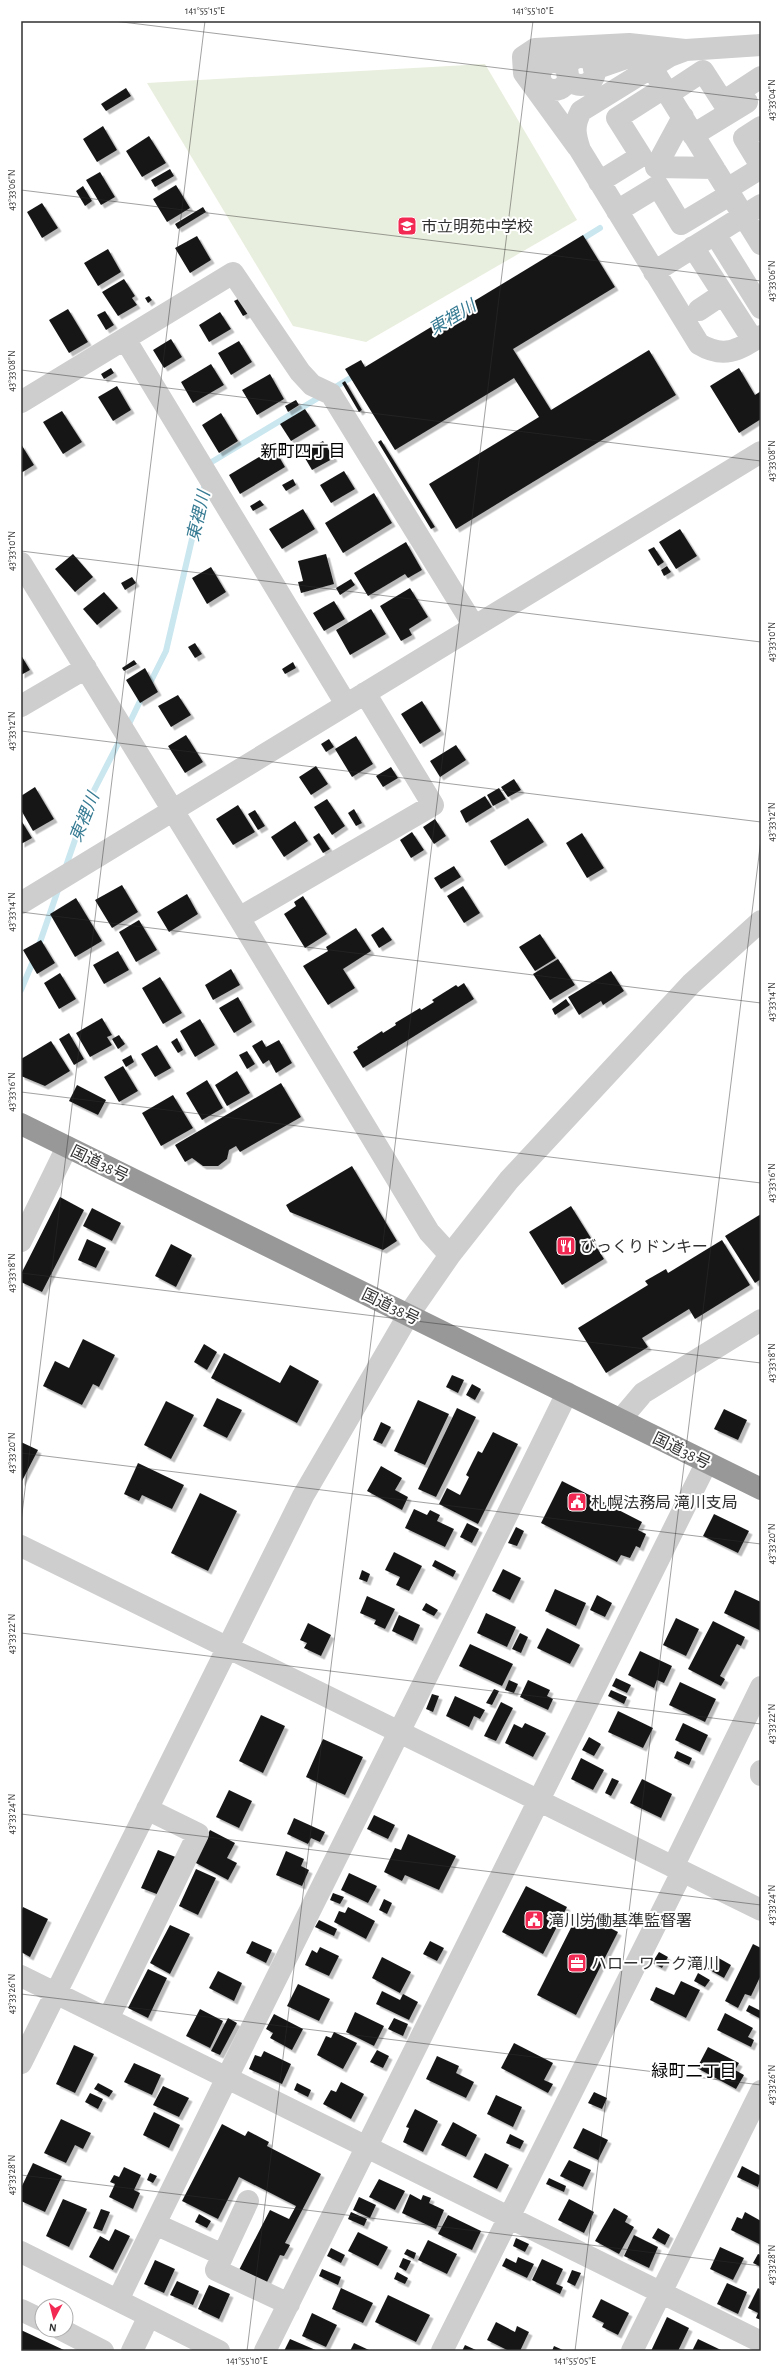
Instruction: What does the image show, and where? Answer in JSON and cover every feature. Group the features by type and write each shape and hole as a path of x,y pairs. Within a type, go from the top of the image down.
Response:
{"highway":[{"name":"国道38号","path":"21,1124 409,1314 761,1489"}],"street":[{"path":"693,247 723,294 757,338 741,348 723,353 711,351 699,344 580,150 524,73 523,57 535,49 629,44 654,58 666,91 729,192 752,210 761,244"},
{"path":"576,121 562,81 585,83 592,78 594,69 654,58 686,50 754,46 761,69"},
{"path":"580,150 575,135 576,121 581,111 654,58"},
{"path":"599,182 641,156 617,118 703,71 723,102 761,77"},
{"path":"617,211 658,186 681,224 729,192 761,167 744,138 745,122 761,94"},
{"path":"714,168 656,167 688,126 745,122"},
{"path":"654,272 752,210"},
{"path":"714,234 761,308"},
{"path":"21,402 234,273 300,372 312,385 331,394 474,626"},
{"path":"699,310 723,294"},
{"path":"125,339 346,704"},
{"path":"21,903 474,626 760,455"},
{"path":"21,563 239,918 429,1232 450,1255"},
{"path":"21,706 86,668"},
{"path":"239,918 433,805 365,693"},
{"path":"21,2063 303,1496 409,1314 450,1255 509,1180 680,995 761,921"},
{"path":"21,1241 67,1147"},
{"path":"621,1419 643,1392 761,1320"},
{"path":"118,2300 225,2078 400,1732 567,1393"},
{"path":"265,2351 540,1801 707,1462"},
{"path":"22,1550 227,1647 677,1870 760,1905"},
{"path":"442,2351 509,2217 677,1870 761,1686"},
{"path":"108,2019 198,1834 146,1809"},
{"path":"21,1976 761,2342"},
{"path":"632,2351 761,2091"},
{"path":"248,2201 216,2270 289,2304"},
{"path":"154,2224 222,2255"},
{"path":"21,2252 219,2351"},
{"path":"21,2310 34,2316"},
{"path":"132,2351 149,2316"},
{"path":"74,2336 103,2351"}],"green space":[{"path":"485,64 577,220 366,342 293,326 147,83"}],"building":[{"path":"126,88 131,96 106,111 101,104"},
{"path":"103,126 117,150 97,162 83,139"},
{"path":"149,136 166,163 142,177 126,151"},
{"path":"170,169 174,176 155,187 151,180"},
{"path":"100,172 115,197 101,205 86,180"},
{"path":"176,185 190,208 167,222 153,199"},
{"path":"83,186 92,201 85,206 76,191"},
{"path":"42,203 58,228 42,238 27,212"},
{"path":"203,207 206,212 178,229 175,224"},
{"path":"583,235 615,287 513,349 551,410 649,350 676,395 456,529 429,484 539,417 514,378 395,450 345,369 361,360 365,367"},
{"path":"197,236 211,260 190,273 175,248"},
{"path":"108,249 121,272 98,286 84,263"},
{"path":"124,279 135,296 132,298 137,305 118,316 102,292"},
{"path":"149,296 152,300 148,303 145,298"},
{"path":"240,298 249,313 243,316 234,301"},
{"path":"68,309 88,342 69,353 49,320"},
{"path":"105,311 114,325 106,330 97,315"},
{"path":"220,312 231,329 209,342 199,325"},
{"path":"171,339 182,357 164,368 153,350"},
{"path":"239,341 252,362 231,375 218,353"},
{"path":"211,364 224,385 193,403 181,382"},
{"path":"111,368 114,373 104,379 101,374"},
{"path":"739,368 755,395 761,391 761,419 739,433 710,386"},
{"path":"270,374 284,399 257,415 242,390"},
{"path":"345,381 362,410 359,412 342,383"},
{"path":"117,386 131,410 113,421 98,397"},
{"path":"296,400 299,405 288,412 285,406"},
{"path":"305,409 316,426 291,441 280,424"},
{"path":"62,411 82,442 63,454 43,422"},
{"path":"221,413 238,441 219,453 202,425"},
{"path":"381,440 435,527 431,529 378,442"},
{"path":"323,441 334,458 312,470 302,453"},
{"path":"21,444 34,465 21,473"},
{"path":"274,448 285,467 240,494 229,475"},
{"path":"344,471 355,489 331,503 320,485"},
{"path":"293,479 296,485 286,491 282,485"},
{"path":"374,493 392,523 343,553 325,523"},
{"path":"260,500 264,505 253,511 250,506"},
{"path":"303,509 315,529 282,549 269,529"},
{"path":"680,529 697,556 676,569 659,542"},
{"path":"406,542 422,570 408,578 405,574 368,596 354,573"},
{"path":"654,547 664,562 658,566 648,550"},
{"path":"73,554 93,577 75,592 55,569"},
{"path":"326,554 334,584 301,593 298,582 303,581 298,561"},
{"path":"667,566 671,572 664,576 661,570"},
{"path":"211,567 226,592 207,604 192,578"},
{"path":"132,577 136,583 125,590 121,583"},
{"path":"351,579 355,585 340,595 336,588"},
{"path":"410,588 428,617 409,629 412,635 401,641 380,606"},
{"path":"104,592 118,608 97,625 83,609"},
{"path":"334,601 345,619 324,631 313,613"},
{"path":"371,609 386,634 350,655 336,630"},
{"path":"195,643 202,654 195,658 188,647"},
{"path":"21,655 30,670 21,675"},
{"path":"134,660 137,664 124,671 122,668"},
{"path":"293,662 296,668 285,674 282,669"},
{"path":"145,668 158,692 140,703 126,680"},
{"path":"178,695 191,715 171,727 158,706"},
{"path":"422,701 441,731 420,744 401,714"},
{"path":"186,735 203,762 185,773 168,746"},
{"path":"356,736 373,764 352,777 335,749"},
{"path":"329,739 334,747 326,752 321,744"},
{"path":"456,745 466,760 440,777 430,761"},
{"path":"316,766 328,784 311,795 299,777"},
{"path":"391,767 398,778 383,787 376,776"},
{"path":"514,779 521,790 508,797 501,787"},
{"path":"35,787 54,819 33,831 21,810 21,796"},
{"path":"499,788 506,799 493,806 487,795"},
{"path":"485,796 492,807 466,823 460,811"},
{"path":"327,799 345,826 332,835 314,807"},
{"path":"238,805 255,832 233,845 216,819"},
{"path":"354,809 362,823 356,826 348,813"},
{"path":"255,810 265,826 258,830 248,814"},
{"path":"528,818 544,842 505,866 490,841"},
{"path":"435,819 446,836 434,844 423,827"},
{"path":"21,820 32,838 21,844"},
{"path":"295,821 308,841 284,857 271,837"},
{"path":"412,832 424,850 411,858 400,840"},
{"path":"319,833 330,849 323,853 313,837"},
{"path":"582,833 604,868 587,878 566,843"},
{"path":"454,866 461,877 441,889 434,878"},
{"path":"122,885 138,912 112,928 95,900"},
{"path":"463,886 480,913 464,923 447,896"},
{"path":"187,894 198,914 169,932 157,912"},
{"path":"303,896 327,934 305,948 284,914 296,906 294,902"},
{"path":"76,898 102,941 75,957 50,914"},
{"path":"139,920 157,950 136,962 119,932"},
{"path":"383,927 392,940 379,948 371,935"},
{"path":"356,928 371,951 343,969 355,988 328,1005 303,966 328,951 326,947"},
{"path":"540,934 556,958 535,971 519,947"},
{"path":"41,940 55,963 37,974 23,950"},
{"path":"118,951 129,970 104,984 93,965"},
{"path":"558,959 575,985 550,1000 533,974"},
{"path":"231,969 240,985 213,1000 205,985"},
{"path":"611,971 624,991 603,1005 601,1001 579,1015 568,997"},
{"path":"60,973 76,999 59,1009 44,983"},
{"path":"160,977 182,1013 163,1024 142,988"},
{"path":"464,983 474,999 363,1068 353,1052 358,1049 357,1047 382,1031 383,1033 396,1025 395,1023 420,1008 421,1010 434,1002 432,1000 456,985 458,987"},
{"path":"238,997 252,1022 234,1033 219,1008"},
{"path":"566,999 570,1005 555,1015 552,1009"},
{"path":"102,1018 112,1035 107,1037 112,1045 90,1057 76,1033"},
{"path":"200,1019 215,1045 195,1057 180,1031"},
{"path":"69,1033 84,1059 74,1065 59,1039"},
{"path":"119,1035 125,1044 118,1049 112,1039"},
{"path":"177,1038 183,1050 178,1053 171,1042"},
{"path":"262,1040 266,1047 279,1040 292,1063 276,1073 269,1060 263,1064 252,1046"},
{"path":"51,1041 70,1071 45,1086 21,1076 21,1059"},
{"path":"157,1045 171,1068 155,1077 141,1054"},
{"path":"247,1051 255,1064 247,1069 239,1055"},
{"path":"131,1055 134,1062 126,1067 122,1060"},
{"path":"123,1066 138,1091 119,1102 104,1077"},
{"path":"237,1071 250,1093 227,1106 215,1085"},
{"path":"207,1080 223,1108 202,1120 186,1093"},
{"path":"281,1083 301,1117 240,1152 236,1146 229,1150 227,1159 218,1166 203,1166 192,1158 185,1162 175,1145"},
{"path":"77,1085 106,1100 98,1115 69,1101"},
{"path":"173,1095 193,1128 161,1146 142,1113"},
{"path":"352,1166 397,1241 383,1250 290,1212 286,1205"},
{"path":"60,1197 84,1210 42,1292 21,1282 21,1274"},
{"name":"びっくりドンキー","path":"571,1206 604,1259 562,1285 529,1232"},
{"path":"92,1208 121,1223 112,1241 83,1226"},
{"path":"761,1214 761,1279 755,1283 725,1236"},
{"path":"87,1239 106,1248 96,1268 78,1260"},
{"path":"722,1240 750,1285 695,1319 689,1309 642,1338 648,1347 606,1373 578,1328 648,1285 645,1281 666,1269 668,1273"},
{"path":"171,1244 192,1255 176,1287 155,1276"},
{"path":"83,1339 115,1355 99,1387 93,1384 82,1405 43,1386 55,1361 69,1368"},
{"path":"204,1344 217,1352 207,1370 194,1362"},
{"path":"224,1353 280,1383 290,1365 319,1381 297,1423 211,1378"},
{"path":"452,1375 464,1380 458,1393 446,1387"},
{"path":"472,1384 481,1389 475,1400 466,1395"},
{"path":"217,1398 242,1410 227,1438 203,1426"},
{"path":"418,1400 449,1414 425,1465 394,1451"},
{"path":"166,1401 194,1415 171,1459 144,1445"},
{"path":"457,1408 476,1417 436,1497 418,1489"},
{"path":"724,1409 747,1420 738,1440 714,1429"},
{"path":"381,1422 391,1427 382,1444 373,1440"},
{"path":"493,1432 518,1444 478,1524 439,1504 447,1488 460,1495 469,1477 466,1475 478,1451 482,1453"},
{"path":"21,1442 38,1450 21,1483"},
{"path":"138,1463 184,1485 172,1509 142,1495 139,1501 124,1494"},
{"path":"381,1466 402,1478 395,1490 408,1497 402,1510 367,1491"},
{"name":"札幌法務局 滝川支局","path":"562,1481 642,1522 638,1530 646,1534 640,1548 636,1546 630,1558 621,1555 617,1562 541,1523"},
{"path":"200,1493 237,1511 208,1571 171,1553"},
{"path":"414,1509 427,1515 430,1510 440,1515 437,1521 454,1529 445,1547 405,1528"},
{"path":"714,1514 749,1531 738,1553 703,1536"},
{"path":"467,1523 479,1529 472,1543 460,1537"},
{"path":"516,1527 524,1531 517,1546 508,1543"},
{"path":"394,1552 422,1566 409,1591 396,1585 400,1577 385,1570"},
{"path":"435,1560 456,1571 453,1577 432,1566"},
{"path":"503,1569 521,1578 510,1600 492,1591"},
{"path":"362,1570 370,1574 367,1582 359,1579"},
{"path":"555,1589 586,1603 576,1626 545,1611"},
{"path":"735,1590 761,1602 761,1631 724,1613"},
{"path":"597,1595 612,1603 605,1617 590,1610"},
{"path":"367,1596 395,1609 385,1629 374,1624 376,1620 360,1613"},
{"path":"426,1603 438,1610 434,1616 422,1610"},
{"path":"486,1613 516,1627 507,1647 477,1633"},
{"path":"399,1615 420,1625 413,1641 392,1631"},
{"path":"676,1618 699,1629 686,1656 663,1645"},
{"path":"713,1621 745,1637 741,1646 737,1644 720,1676 725,1679 721,1686 688,1669"},
{"path":"308,1623 331,1635 321,1656 304,1648 307,1643 300,1640"},
{"path":"547,1628 580,1645 570,1664 537,1648"},
{"path":"520,1633 528,1637 521,1653 512,1649"},
{"path":"470,1644 513,1664 502,1686 459,1666"},
{"path":"640,1651 672,1666 664,1683 657,1680 654,1688 628,1675"},
{"path":"616,1678 631,1685 627,1693 612,1686"},
{"path":"509,1680 518,1684 514,1693 505,1690"},
{"path":"528,1680 550,1690 547,1696 553,1699 548,1710 520,1697"},
{"path":"680,1682 716,1699 705,1722 669,1705"},
{"path":"494,1689 499,1691 492,1705 486,1703"},
{"path":"611,1690 627,1697 624,1704 608,1696"},
{"path":"432,1694 439,1696 433,1712 426,1709"},
{"path":"455,1696 485,1710 480,1719 474,1716 469,1727 446,1716"},
{"path":"501,1702 513,1708 496,1741 484,1736"},
{"path":"618,1711 653,1728 643,1748 608,1732"},
{"path":"261,1715 285,1726 263,1773 239,1761"},
{"path":"525,1723 546,1733 533,1757 505,1743 514,1724 522,1728"},
{"path":"683,1723 708,1735 700,1752 675,1740"},
{"path":"589,1737 601,1744 594,1756 582,1750"},
{"path":"323,1739 363,1757 345,1795 306,1777"},
{"path":"677,1751 692,1758 689,1765 674,1758"},
{"path":"581,1758 604,1770 593,1790 571,1779"},
{"path":"612,1778 619,1781 611,1796 605,1793"},
{"path":"642,1779 672,1794 661,1818 630,1803"},
{"path":"229,1790 252,1801 239,1828 216,1817"},
{"path":"374,1815 395,1825 388,1839 367,1829"},
{"path":"294,1818 325,1832 320,1842 311,1838 308,1844 287,1834"},
{"path":"210,1830 235,1843 227,1858 237,1863 228,1880 194,1862"},
{"path":"408,1834 456,1856 439,1890 405,1875 402,1881 384,1872 395,1848 401,1850"},
{"path":"158,1850 178,1858 162,1896 141,1888"},
{"path":"286,1851 304,1859 301,1866 309,1870 302,1886 276,1875"},
{"path":"196,1869 216,1878 198,1915 179,1906"},
{"path":"349,1873 377,1886 368,1903 341,1890"},
{"name":"滝川労働基準監督署","path":"526,1886 567,1907 543,1954 502,1932"},
{"path":"333,1893 344,1897 340,1904 330,1900"},
{"path":"384,1899 392,1903 387,1914 379,1910"},
{"path":"23,1907 48,1919 30,1957 21,1952 21,1911"},
{"path":"348,1907 375,1921 366,1939 334,1922 339,1911 345,1913"},
{"name":"ハローワーク滝川","path":"579,1912 618,1932 576,2015 537,1995"},
{"path":"319,1920 337,1929 334,1936 315,1927"},
{"path":"170,1925 190,1934 170,1974 150,1963"},
{"path":"252,1941 272,1950 266,1963 246,1953"},
{"path":"430,1941 444,1948 437,1961 423,1954"},
{"path":"753,1944 761,1948 761,1975 751,1996 745,1994 738,2008 725,2001"},
{"path":"320,1947 339,1956 329,1976 305,1965 312,1950 317,1953"},
{"path":"659,1952 668,1957 662,1968 652,1963"},
{"path":"715,1956 731,1965 724,1978 708,1969"},
{"path":"382,1957 411,1972 400,1993 372,1978"},
{"path":"148,1969 167,1978 148,2018 128,2008"},
{"path":"218,1971 242,1983 234,2001 209,1988"},
{"path":"698,1973 710,1980 705,1987 694,1981"},
{"path":"681,1981 700,1990 686,2018 650,2000 656,1987 674,1995"},
{"path":"298,1984 330,1999 319,2021 287,2006"},
{"path":"382,1991 400,2000 403,1994 418,2002 409,2020 376,2004"},
{"path":"749,2005 761,2011 761,2019 746,2011"},
{"path":"200,2009 223,2021 210,2048 186,2036"},
{"path":"355,2012 384,2026 374,2046 346,2032"},
{"path":"725,2013 753,2028 748,2037 754,2040 751,2047 717,2030"},
{"path":"274,2014 303,2029 292,2050 270,2038 273,2033 266,2029"},
{"path":"228,2018 237,2023 220,2055 211,2051"},
{"path":"394,2018 408,2024 403,2036 388,2029"},
{"path":"334,2032 357,2043 343,2069 317,2055 326,2036 331,2038"},
{"path":"514,2043 553,2063 544,2080 553,2084 548,2093 501,2068"},
{"path":"74,2045 94,2054 75,2093 56,2084"},
{"path":"708,2047 739,2063 735,2070 744,2075 736,2089 697,2068"},
{"path":"377,2050 389,2056 383,2068 370,2062"},
{"path":"264,2051 291,2064 282,2084 249,2069 255,2055 261,2057"},
{"path":"437,2056 459,2066 456,2073 474,2082 466,2098 426,2079"},
{"path":"134,2063 161,2075 152,2095 124,2082"},
{"path":"341,2082 364,2094 351,2119 323,2104 331,2090 336,2092"},
{"path":"98,2083 113,2091 109,2097 94,2089"},
{"path":"297,2083 311,2090 308,2097 294,2090"},
{"path":"163,2086 189,2098 179,2117 153,2105"},
{"path":"594,2092 607,2098 602,2109 588,2103"},
{"path":"90,2093 103,2099 98,2109 85,2102"},
{"path":"496,2095 522,2107 513,2127 487,2114"},
{"path":"415,2109 438,2121 423,2152 403,2142 409,2128 406,2127"},
{"path":"154,2112 180,2125 169,2148 143,2135"},
{"path":"61,2119 91,2133 83,2149 75,2145 66,2163 44,2153"},
{"path":"453,2122 477,2135 466,2157 441,2145"},
{"path":"222,2124 245,2136 248,2131 269,2142 267,2146 321,2174 285,2243 290,2245 284,2256 280,2255 266,2284 239,2270 270,2210 289,2219 296,2206 239,2177 218,2219 182,2201"},
{"path":"583,2128 608,2140 598,2160 573,2148"},
{"path":"510,2134 524,2141 520,2149 506,2143"},
{"path":"485,2153 509,2165 497,2189 473,2177"},
{"path":"569,2160 591,2170 583,2187 560,2176"},
{"path":"33,2163 62,2176 45,2212 21,2201 21,2188"},
{"path":"742,2166 761,2176 758,2187 737,2177"},
{"path":"124,2167 141,2175 134,2190 140,2193 133,2209 109,2197 115,2184 110,2182 114,2175 119,2177"},
{"path":"150,2173 157,2176 153,2183 147,2180"},
{"path":"549,2178 566,2186 564,2192 546,2184"},
{"path":"379,2179 405,2191 395,2210 369,2197"},
{"path":"410,2194 421,2200 423,2195 431,2198 429,2203 444,2210 436,2229 402,2213"},
{"path":"359,2197 376,2205 370,2218 353,2210"},
{"path":"63,2199 87,2209 69,2247 46,2236"},
{"path":"569,2199 594,2212 584,2233 558,2220"},
{"path":"614,2208 628,2216 625,2222 634,2227 619,2254 595,2241"},
{"path":"101,2209 110,2212 102,2231 93,2228"},
{"path":"351,2212 367,2219 364,2226 348,2219"},
{"path":"745,2212 761,2221 761,2245 731,2230 737,2217 742,2219"},
{"path":"199,2214 211,2221 207,2228 195,2222"},
{"path":"448,2215 481,2231 472,2250 438,2234"},
{"path":"658,2228 670,2235 665,2245 652,2238"},
{"path":"115,2229 130,2236 113,2270 89,2257 100,2236 109,2241"},
{"path":"358,2232 388,2247 378,2266 348,2251"},
{"path":"634,2235 658,2247 649,2268 624,2256"},
{"path":"516,2238 529,2244 525,2252 513,2246"},
{"path":"428,2240 457,2254 447,2274 418,2260"},
{"path":"720,2247 744,2258 733,2280 710,2269"},
{"path":"331,2248 345,2255 341,2263 327,2256"},
{"path":"407,2249 416,2253 414,2259 404,2254"},
{"path":"758,2254 761,2255 761,2267 753,2263"},
{"path":"518,2257 534,2264 527,2278 502,2266 506,2258 516,2263"},
{"path":"403,2258 411,2261 406,2271 399,2267"},
{"path":"542,2259 563,2269 556,2284 563,2287 560,2294 532,2280"},
{"path":"155,2260 175,2269 164,2293 144,2284"},
{"path":"322,2269 341,2277 338,2285 319,2276"},
{"path":"572,2270 581,2273 575,2286 567,2282"},
{"path":"397,2272 408,2278 405,2284 394,2279"},
{"path":"177,2281 199,2291 193,2305 170,2295"},
{"path":"727,2283 747,2292 738,2314 717,2304"},
{"path":"209,2285 230,2294 219,2319 198,2309"},
{"path":"341,2288 373,2303 363,2323 332,2309"},
{"path":"758,2288 761,2290 761,2320 756,2318 758,2313 748,2308"},
{"path":"388,2295 430,2315 416,2342 375,2322"},
{"path":"601,2299 629,2313 618,2335 602,2327 604,2323 592,2317"},
{"path":"312,2313 337,2325 326,2347 302,2336"},
{"path":"667,2317 689,2328 678,2351 651,2351"},
{"path":"496,2322 515,2332 517,2326 529,2332 520,2351 509,2351 487,2340"},
{"path":"21,2330 34,2336 34,2338 38,2338 66,2351 21,2351"},
{"path":"290,2339 318,2351 284,2351"},
{"path":"698,2339 721,2350 692,2351"},
{"path":"354,2343 371,2351 350,2351"},
{"path":"465,2345 478,2351 462,2351"},
{"path":"554,2346 565,2351 552,2351"}],"waterway":[{"name":"東裡川","path":"579,241 600,228"},
{"name":"東裡川","path":"332,389 357,374"},
{"name":"東裡川","path":"209,468 210,463 323,395"},
{"name":"東裡川","path":"148,687 166,651 205,483"},
{"name":"東裡川","path":"128,726 143,695"},
{"name":"東裡川","path":"65,869 88,802 122,736"},
{"name":"東裡川","path":"38,948 59,887"},
{"name":"東裡川","path":"21,990 34,959"}],"place":[{"name":"市立明苑中学校","path":"407,226"},
{"name":"びっくりドンキー","path":"566,1246"},
{"name":"札幌法務局 滝川支局","path":"577,1502"},
{"name":"滝川労働基準監督署","path":"534,1920"},
{"name":"ハローワーク滝川","path":"577,1963"}],"district":[{"name":"新町四丁目","path":"303,451"},
{"name":"緑町二丁目","path":"694,2071"}]}
